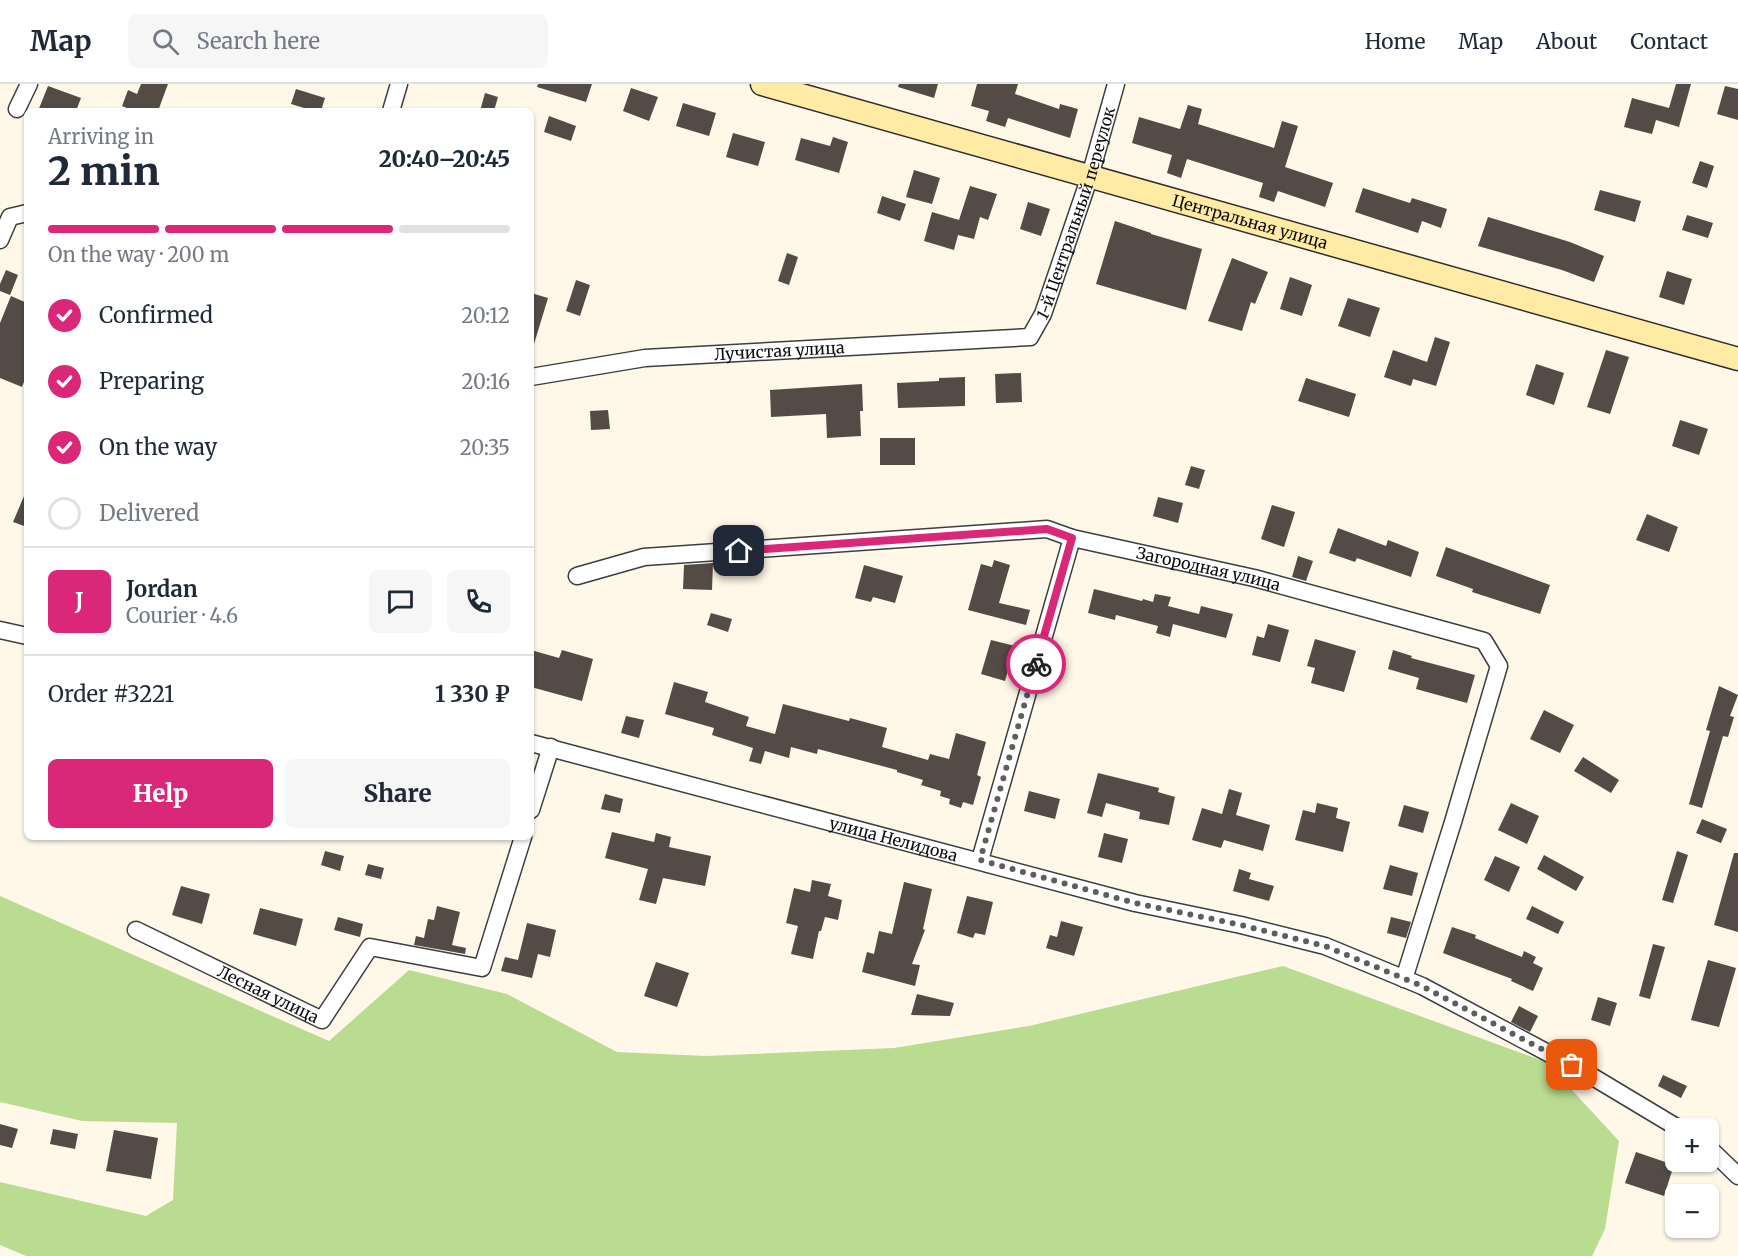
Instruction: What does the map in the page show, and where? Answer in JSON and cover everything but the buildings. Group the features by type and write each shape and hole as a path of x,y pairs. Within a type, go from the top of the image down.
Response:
{"street":[{"path":"17,109 29,84"},
{"path":"392,108 399,84"},
{"name":"Центральная улица","path":"762,84 1738,359"},
{"name":"1-й Центральный переулок","path":"1030,337 1043,315 1090,176 1116,84"},
{"path":"0,240 10,217 14,215"},
{"name":"Лучистая улица","path":"534,376 645,358 1030,337"},
{"name":"Загородная улица","path":"577,576 644,557 1047,529 1072,538 1254,578 1484,641 1499,666 1404,979"},
{"path":"980,860 1072,538"},
{"path":"0,630 24,635"},
{"name":"улица Нелидова","path":"534,744 980,860 1135,903 1241,925 1325,946 1422,986 1593,1077 1665,1120"},
{"path":"534,801 551,747"},
{"name":"Лесная улица","path":"136,930 322,1020 370,947 482,968 522,840"},
{"path":"1719,1158 1738,1176"}],"green space":[{"path":"0,896 329,1041 409,970 507,994 617,1052 706,1056 894,1048 1029,1026 1283,966 1546,1062 1619,1141 1605,1229 1592,1256 26,1256 0,1245 0,1182 146,1216 173,1200 177,1123 82,1121 0,1102"}],"way so far":[{"path":"1036,664 980,860 1135,903 1241,925 1325,946 1422,986 1572,1065"}],"route":[{"path":"739,551 1047,529 1072,538 1036,664"}]}
